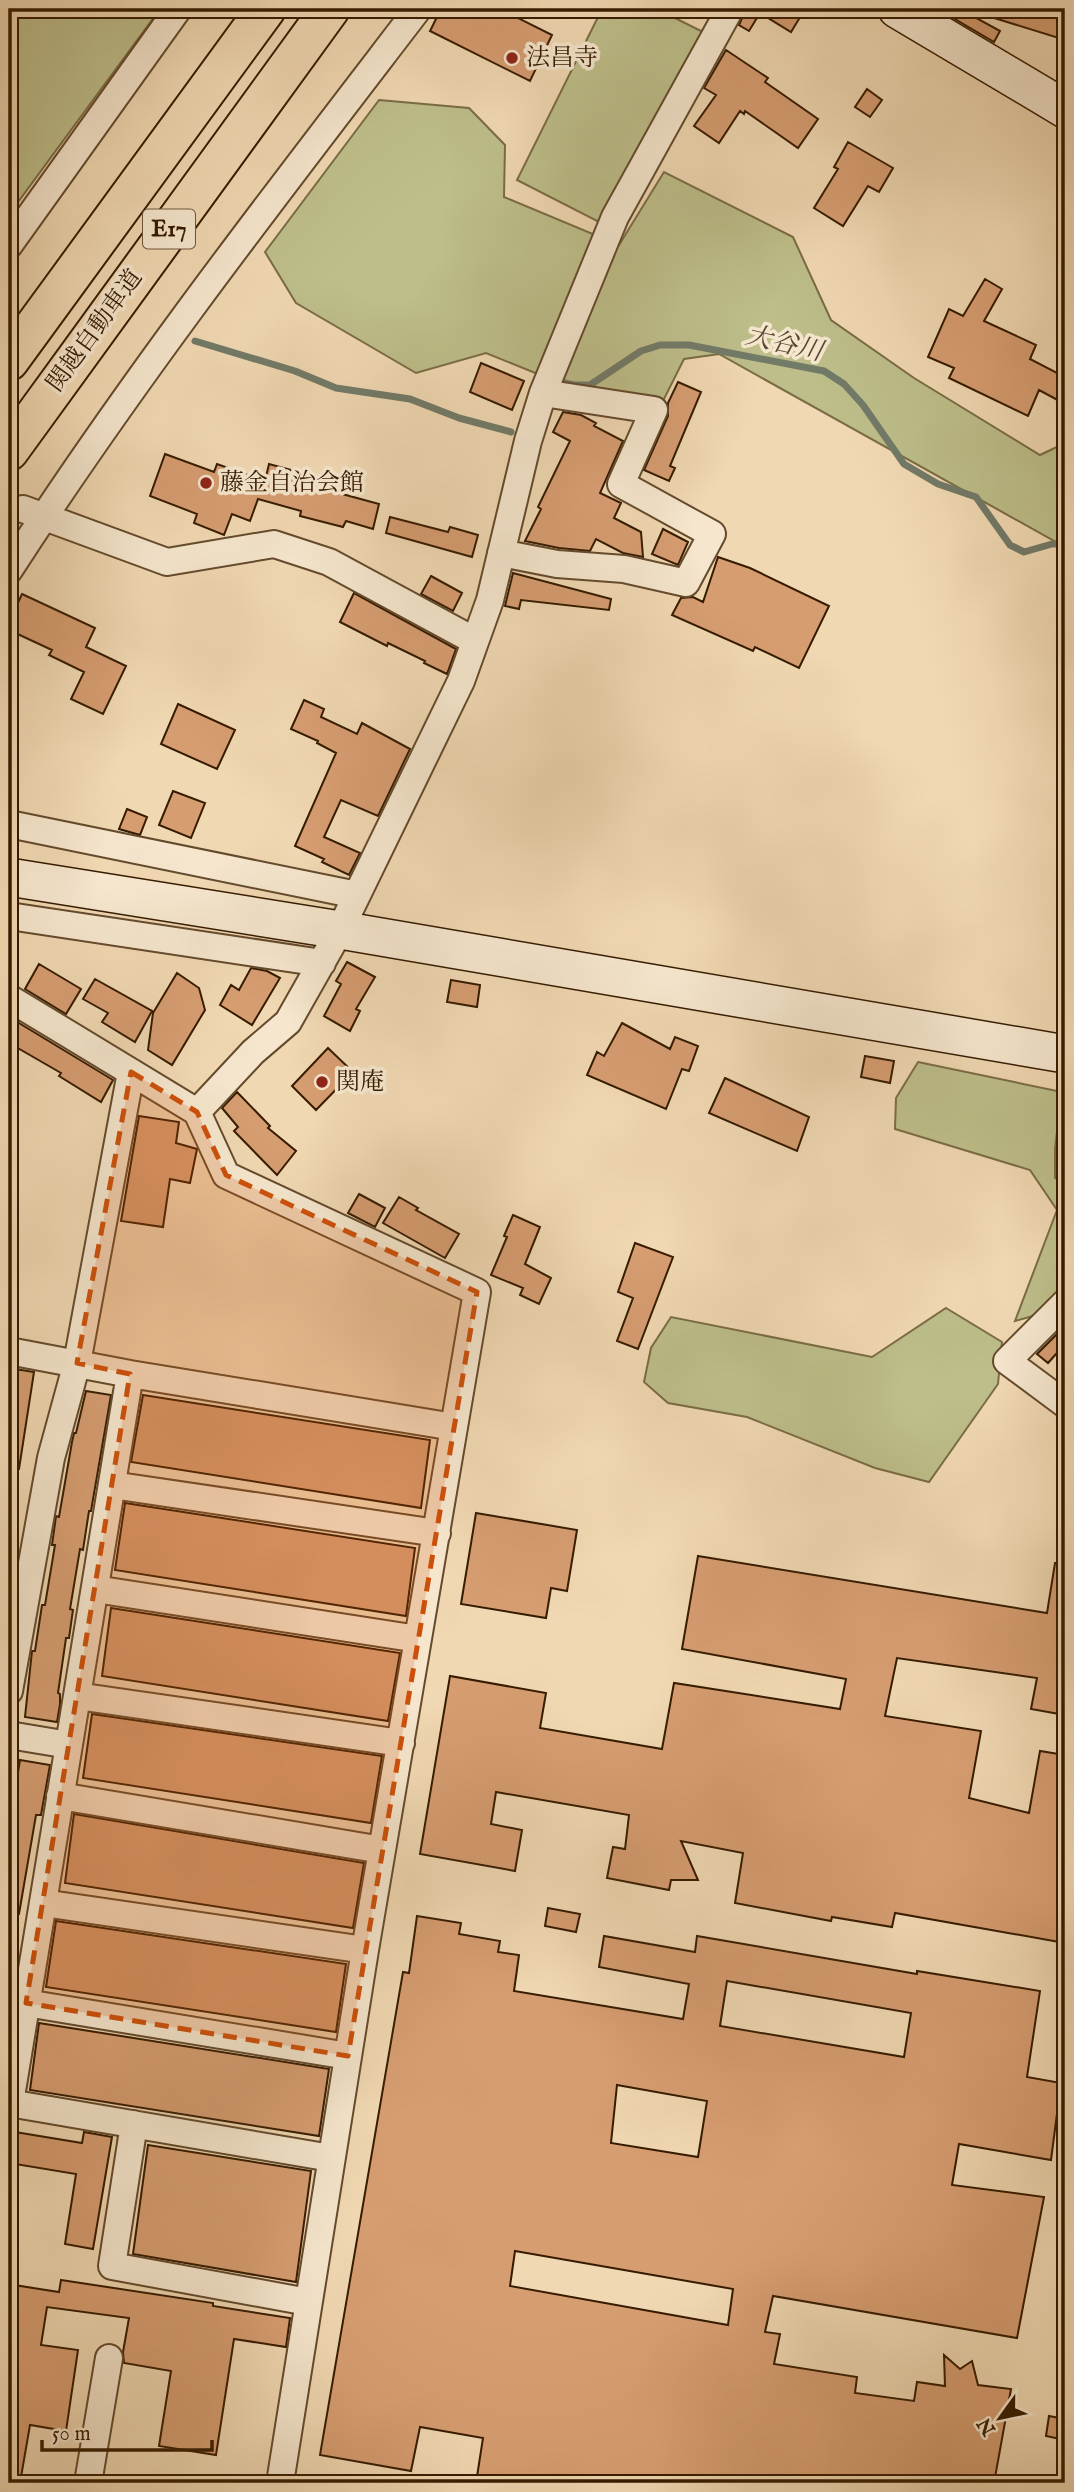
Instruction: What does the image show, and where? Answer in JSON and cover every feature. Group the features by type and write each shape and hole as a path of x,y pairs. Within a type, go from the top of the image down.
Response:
{"highway":[{"path":"62,287 246,9"},
{"name":"E17","path":"9,361 266,9"},
{"name":"関越自動車道","path":"9,451 330,9"},
{"path":"112,307 354,9"}],"street":[{"path":"9,245 178,9"},
{"path":"9,570 33,513 418,9"},
{"path":"197,1112 253,1052 288,1022 340,930 461,681 490,600 528,441 544,393 615,217 730,9"},
{"path":"897,9 1065,109"},
{"path":"501,553 557,565 624,569 686,583 712,534 621,484 654,410 544,393"},
{"path":"33,513 167,562 274,544 330,562 475,641"},
{"path":"9,824 357,895"},
{"path":"9,877 340,930 1065,1054"},
{"path":"9,916 322,962"},
{"path":"9,998 197,1112 226,1175 477,1292 365,1950 280,2483"},
{"path":"9,1691 51,1458 77,1363 131,1072"},
{"path":"1065,1303 1007,1361 1065,1404"},
{"path":"9,1352 454,1427"},
{"path":"130,1374 9,2103 331,2158"},
{"path":"112,1485 437,1533"},
{"path":"94,1589 418,1639"},
{"path":"77,1696 401,1743"},
{"path":"9,1735 69,1745"},
{"path":"61,1796 382,1850"},
{"path":"43,1903 365,1950"},
{"path":"26,2003 348,2056"},
{"path":"134,2124 112,2266 309,2302"},
{"path":"88,2483 109,2358"}],"highlighted area":[{"path":"131,1072 197,1112 226,1175 477,1292 348,2056 26,2003 130,1374 77,1363"}],"green space":[{"path":"9,9 160,9 18,202 9,195"},
{"path":"602,9 657,9 703,32 599,222 517,180"},
{"path":"379,100 469,108 505,145 504,197 619,245 664,172 793,237 831,320 914,378 1040,455 1065,443 1065,547 719,354 684,359 663,401 577,390 486,353 416,373 296,303 265,252"},
{"path":"918,1062 1062,1092 1055,1148 1055,1178 1065,1183 1065,1288 1040,1314 1015,1321 1057,1210 1030,1170 895,1129 896,1098"},
{"path":"946,1308 1002,1342 998,1384 929,1482 875,1468 747,1417 668,1403 644,1382 651,1348 671,1317 872,1357"}],"building":[{"name":"法昌寺","path":"441,9 500,9 552,35 530,81 430,31"},
{"path":"746,9 805,9 791,32 760,13 749,31 739,25"},
{"path":"938,9 960,9 1000,31 994,42"},
{"path":"978,9 1065,9 1065,40 978,13"},
{"path":"726,50 768,78 765,82 818,119 798,148 745,111 744,114 740,111 719,143 694,126 716,95 704,88"},
{"path":"867,89 882,100 870,117 855,107"},
{"path":"848,142 893,168 879,192 868,186 843,226 814,208 838,169 834,167"},
{"path":"985,279 1002,289 984,321 1036,345 1030,359 1065,377 1065,404 1039,390 1028,416 949,378 954,368 928,357 949,309 963,316"},
{"path":"481,363 524,381 512,410 470,392"},
{"path":"678,382 701,392 670,466 675,468 669,481 644,470 668,416 668,403"},
{"path":"563,412 581,415 596,423 594,426 623,441 600,493 621,503 614,518 641,532 643,557 623,553 596,539 590,551 525,541 570,441 553,432"},
{"path":"165,454 214,472 217,464 265,481 269,464 313,476 312,482 321,484 320,488 379,504 373,529 346,521 343,527 300,516 301,511 258,499 250,521 232,514 224,535 194,523 197,514 150,496"},
{"path":"390,517 448,532 450,527 478,535 472,557 386,533"},
{"path":"663,529 688,542 678,565 652,554"},
{"path":"718,557 750,568 829,606 799,668 755,647 753,651 672,615 681,598 693,597 703,602"},
{"path":"513,573 611,599 609,610 521,600 519,609 505,606"},
{"path":"431,576 462,593 453,611 421,594"},
{"path":"354,593 456,649 447,674 340,622"},
{"path":"22,594 95,628 86,647 126,666 103,714 71,699 84,672 49,655 52,650 9,630 9,622"},
{"path":"304,700 324,709 321,717 357,734 362,723 410,749 378,816 341,800 324,837 360,853 349,875 322,862 324,859 295,846 336,753 317,743 318,741 291,729"},
{"path":"178,704 235,730 217,769 161,744"},
{"path":"173,791 205,803 191,838 159,825"},
{"path":"127,809 147,817 140,835 119,829"},
{"path":"347,962 375,977 356,1009 360,1011 350,1031 324,1016 341,984 336,981"},
{"path":"39,964 81,989 66,1014 25,989"},
{"path":"251,968 267,971 280,978 252,1025 220,1005 231,985 239,990"},
{"path":"177,973 199,988 205,1010 172,1065 148,1050 153,1013"},
{"path":"95,979 152,1011 135,1042 102,1022 108,1013 83,999"},
{"path":"451,980 480,985 477,1007 447,1002"},
{"path":"9,1017 113,1080 101,1102 59,1076 61,1073 9,1043"},
{"path":"622,1023 670,1049 675,1037 698,1046 689,1071 682,1069 666,1109 587,1075 597,1052 604,1056"},
{"path":"328,1048 353,1072 316,1110 292,1086"},
{"path":"865,1056 894,1061 890,1083 861,1077"},
{"path":"725,1078 809,1117 797,1151 709,1113"},
{"path":"237,1092 270,1126 268,1128 296,1151 277,1175 234,1131 238,1127 222,1108"},
{"path":"139,1116 179,1122 176,1143 197,1149 190,1183 170,1179 163,1227 121,1221"},
{"path":"359,1194 385,1208 375,1227 348,1213"},
{"path":"399,1197 418,1208 416,1210 459,1234 445,1258 383,1223"},
{"path":"513,1215 540,1227 525,1264 551,1278 539,1304 520,1295 523,1288 491,1275"},
{"path":"635,1243 673,1257 638,1349 617,1341 633,1298 618,1292"},
{"path":"1060,1331 1065,1336 1065,1344 1048,1363 1037,1354"},
{"path":"9,1368 34,1372 19,1469 9,1468"},
{"path":"86,1391 111,1395 91,1511 83,1550 80,1549 70,1609 73,1610 58,1693 60,1704 57,1722 25,1717 32,1651 35,1651 42,1605 45,1605 55,1545 52,1545 56,1516 59,1517 72,1442"},
{"path":"143,1395 430,1440 421,1508 131,1462"},
{"path":"125,1503 415,1548 406,1616 115,1570"},
{"path":"476,1513 577,1530 567,1591 551,1588 546,1618 461,1604"},
{"path":"698,1556 1047,1613 1055,1563 1065,1563 1065,1715 1031,1709 1037,1678 897,1658 885,1716 981,1731 969,1798 1029,1813 1040,1751 1065,1755 1065,1943 895,1913 892,1927 832,1917 831,1921 735,1903 743,1853 681,1841 698,1880 671,1880 669,1890 607,1878 613,1847 625,1849 629,1815 496,1792 491,1824 522,1830 515,1871 420,1854 450,1676 546,1693 540,1728 662,1749 674,1683 840,1709 846,1679 682,1649"},
{"path":"111,1608 400,1653 388,1721 102,1676"},
{"path":"92,1714 382,1756 371,1823 83,1778"},
{"path":"20,1760 50,1765 41,1815 36,1815 19,1914 9,1913 9,1827"},
{"path":"74,1814 364,1863 353,1928 65,1883"},
{"path":"548,1908 580,1914 576,1932 545,1926"},
{"path":"417,1916 461,1923 459,1934 500,1941 498,1952 519,1955 514,1991 683,2019 689,1984 599,1967 604,1936 695,1952 697,1936 917,1974 917,1971 1040,1991 1027,2077 1061,2083 1051,2160 959,2144 952,2185 1044,2197 1017,2338 773,2296 765,2332 780,2334 774,2364 857,2377 855,2393 914,2401 917,2382 945,2386 944,2355 960,2369 972,2361 978,2385 1011,2389 994,2483 476,2483 483,2438 420,2427 411,2471 320,2455 403,1972 409,1973","holes":["727,1981 911,2013 904,2057 720,2026","617,2085 707,2101 698,2157 611,2143","515,2251 733,2289 728,2325 510,2286"]},
{"path":"56,1921 346,1964 336,2032 46,1987"},
{"path":"39,2023 329,2069 319,2136 30,2090"},
{"path":"9,2131 82,2143 84,2132 112,2137 93,2249 65,2244 76,2174 9,2163"},
{"path":"148,2145 311,2171 296,2282 133,2254"},
{"path":"61,2280 213,2303 213,2306 290,2318 286,2347 234,2339 216,2455 159,2446 171,2371 124,2363 123,2352 129,2318 47,2307 41,2345 78,2350 66,2431 30,2425 20,2483 9,2483 9,2346 16,2303 11,2303 14,2285 59,2292"},
{"path":"1049,2416 1065,2419 1065,2440 1046,2436"}],"waterway":[{"name":"大谷川","path":"195,341 295,371 336,388 410,399 459,418 511,432"},
{"name":"大谷川","path":"556,381 590,385 641,351 660,345 689,345 824,371 844,384 863,405 904,464 938,484 976,497 1010,545 1024,552 1052,544 1065,544"}],"place":[{"name":"法昌寺","path":"512,58"},
{"name":"藤金自治会館","path":"206,483"},
{"name":"関庵","path":"322,1082"}]}
